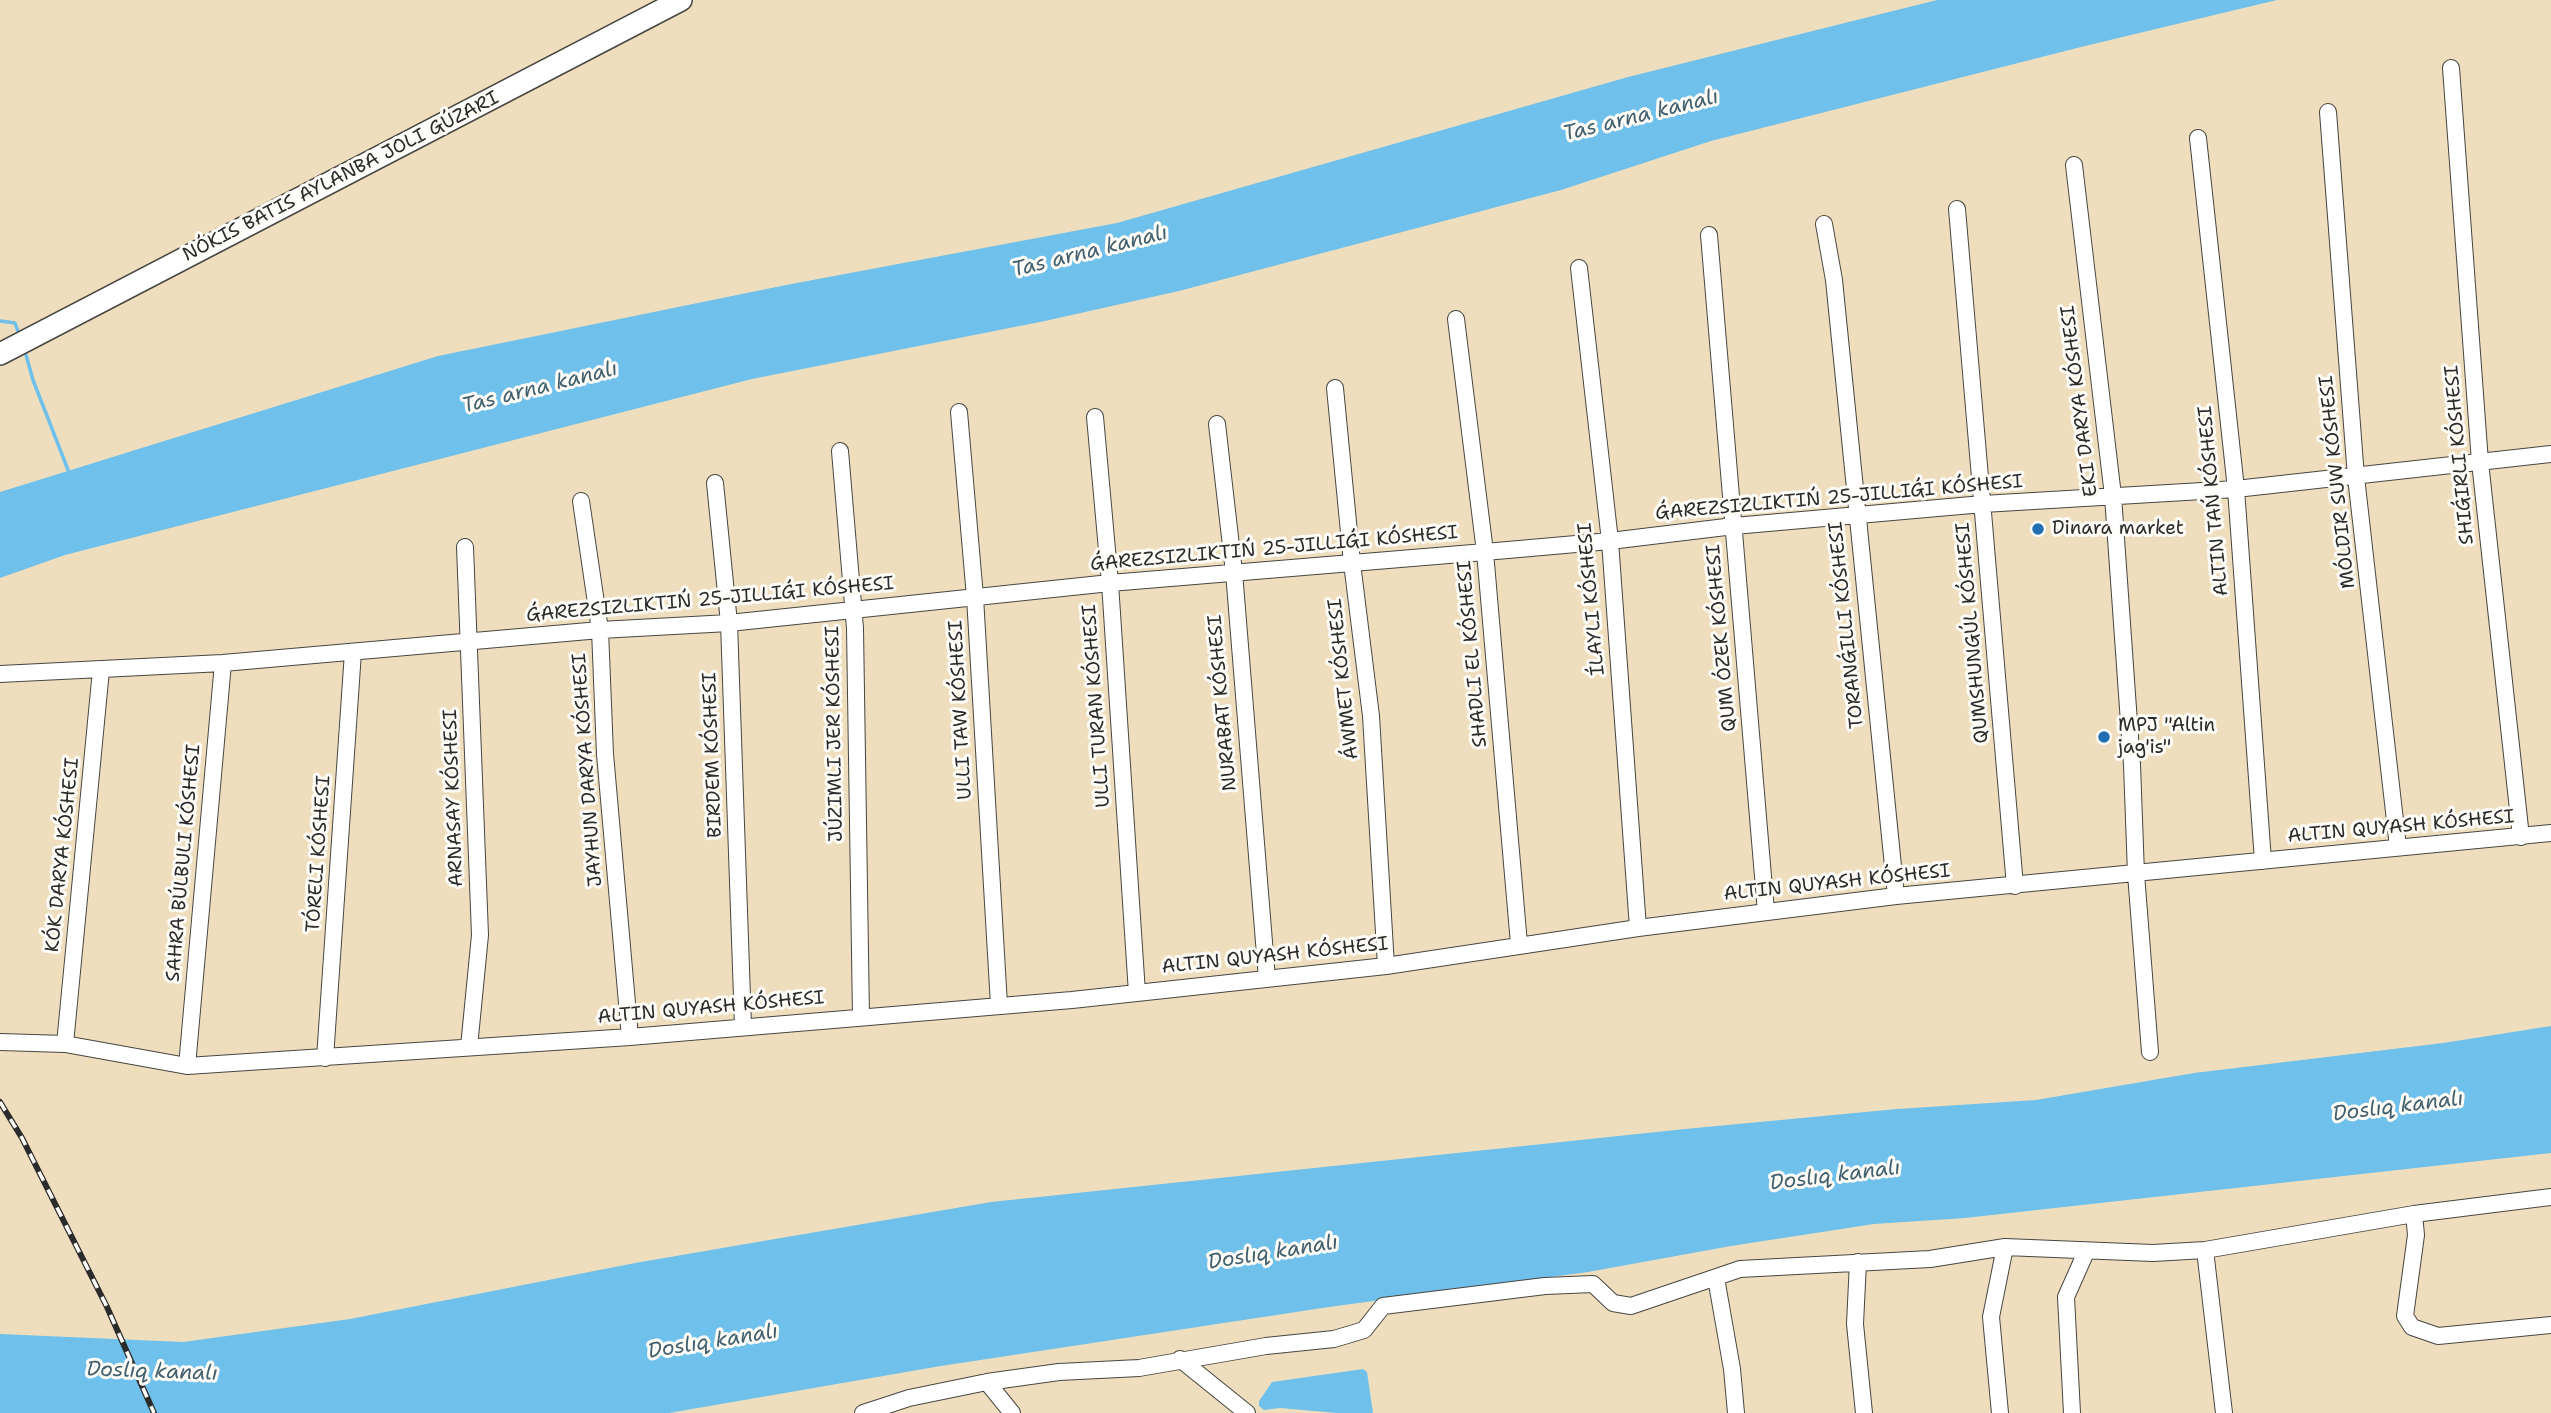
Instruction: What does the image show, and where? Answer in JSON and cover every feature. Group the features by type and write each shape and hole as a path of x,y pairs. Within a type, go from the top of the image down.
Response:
{"main road":[{"path":"0,354 681,0"}],"street":[{"path":"2451,68 2480,462 2521,837"},
{"name":"MÓLDIR SUW KÓSHESI","path":"2328,112 2356,477 2399,847"},
{"path":"2197,138 2236,489 2263,861"},
{"name":"EKI DARYA KÓSHESI","path":"2074,165 2113,496 2132,765 2136,874 2150,1052"},
{"name":"QUMSHUNGÚL KÓSHESI","path":"1956,209 2015,886"},
{"path":"1824,224 1834,280 1896,896"},
{"name":"QUM ÓZEK KÓSHESI","path":"1709,235 1766,912"},
{"path":"1579,268 1610,541 1638,928"},
{"path":"1457,319 1485,552 1519,944"},
{"name":"ÁWMET KÓSHESI","path":"1335,388 1352,563 1371,716 1386,966"},
{"path":"959,412 975,597 999,1005"},
{"path":"1094,417 1110,583 1137,993"},
{"name":"NURABAT KÓSHESI","path":"1217,424 1234,572 1267,979"},
{"name":"JÚZIMLI JER KÓSHESI","path":"840,451 854,612 861,1017"},
{"path":"0,674 223,663 600,630 729,623 854,612 1110,583 1610,541 1734,526 1983,505 2236,489 2551,454"},
{"name":"BIRDEM KÓSHESI","path":"715,483 729,623 743,1026"},
{"name":"JAYHUN DARYA KÓSHESI","path":"581,501 600,630 605,754 630,1037"},
{"name":"ARNASAY KÓSHESI","path":"465,547 480,935 469,1047"},
{"name":"TÓRELI KÓSHESI","path":"325,1058 353,652"},
{"name":"SAHRA BÚLBULI KÓSHESI","path":"187,1066 223,663"},
{"name":"KÓK DARYA KÓSHESI","path":"65,1044 101,670"},
{"path":"0,1042 65,1044 187,1066 630,1037 1137,993 1386,966 1519,944 1896,896 2551,833"},
{"path":"863,1413 909,1398 987,1382 1059,1372 1139,1368 1266,1346 1334,1339 1364,1330 1382,1306 1545,1286 1593,1284 1613,1303 1631,1306 1740,1269 1930,1259 2005,1247 2086,1252 2153,1253 2205,1250 2414,1214 2551,1197"},
{"path":"2414,1214 2416,1235 2405,1316 2412,1327 2438,1336 2551,1325"},
{"path":"2000,1413 1991,1317 2005,1247"},
{"path":"2205,1250 2224,1413"},
{"path":"2071,1413 2066,1297 2086,1252"},
{"path":"1858,1262 1854,1324 1864,1413"},
{"path":"1716,1278 1732,1368 1736,1413"},
{"path":"1180,1359 1247,1413"},
{"path":"987,1382 1012,1413"}],"water":[{"name":"Tas arna kanalı","path":"1937,0 2277,0 1711,141 1561,190 1179,291 1045,321 752,379 65,555 0,578 0,492 438,356 786,285 1117,223 1628,77"},
{"name":"Doslıq kanalı","path":"2551,1026 2551,1153 1965,1218 1874,1224 1588,1272 1329,1307 941,1366 669,1413 0,1413 0,1334 183,1342 350,1319 635,1263 991,1202 1685,1129 1897,1109 2036,1100 2194,1073 2443,1043"},
{"path":"1363,1369 1367,1372 1373,1413 1280,1408 1264,1410 1259,1406 1259,1401 1272,1382"}],"waterway":[{"path":"0,321 15,323 19,334"},
{"path":"26,355 70,475"}],"railway":[{"path":"0,1102 22,1138 107,1307 154,1413"}],"place":[{"name":"Dinara market","path":"2038,529"},
{"name":"MPJ \"Altin jag'is\"","path":"2104,737"}]}
